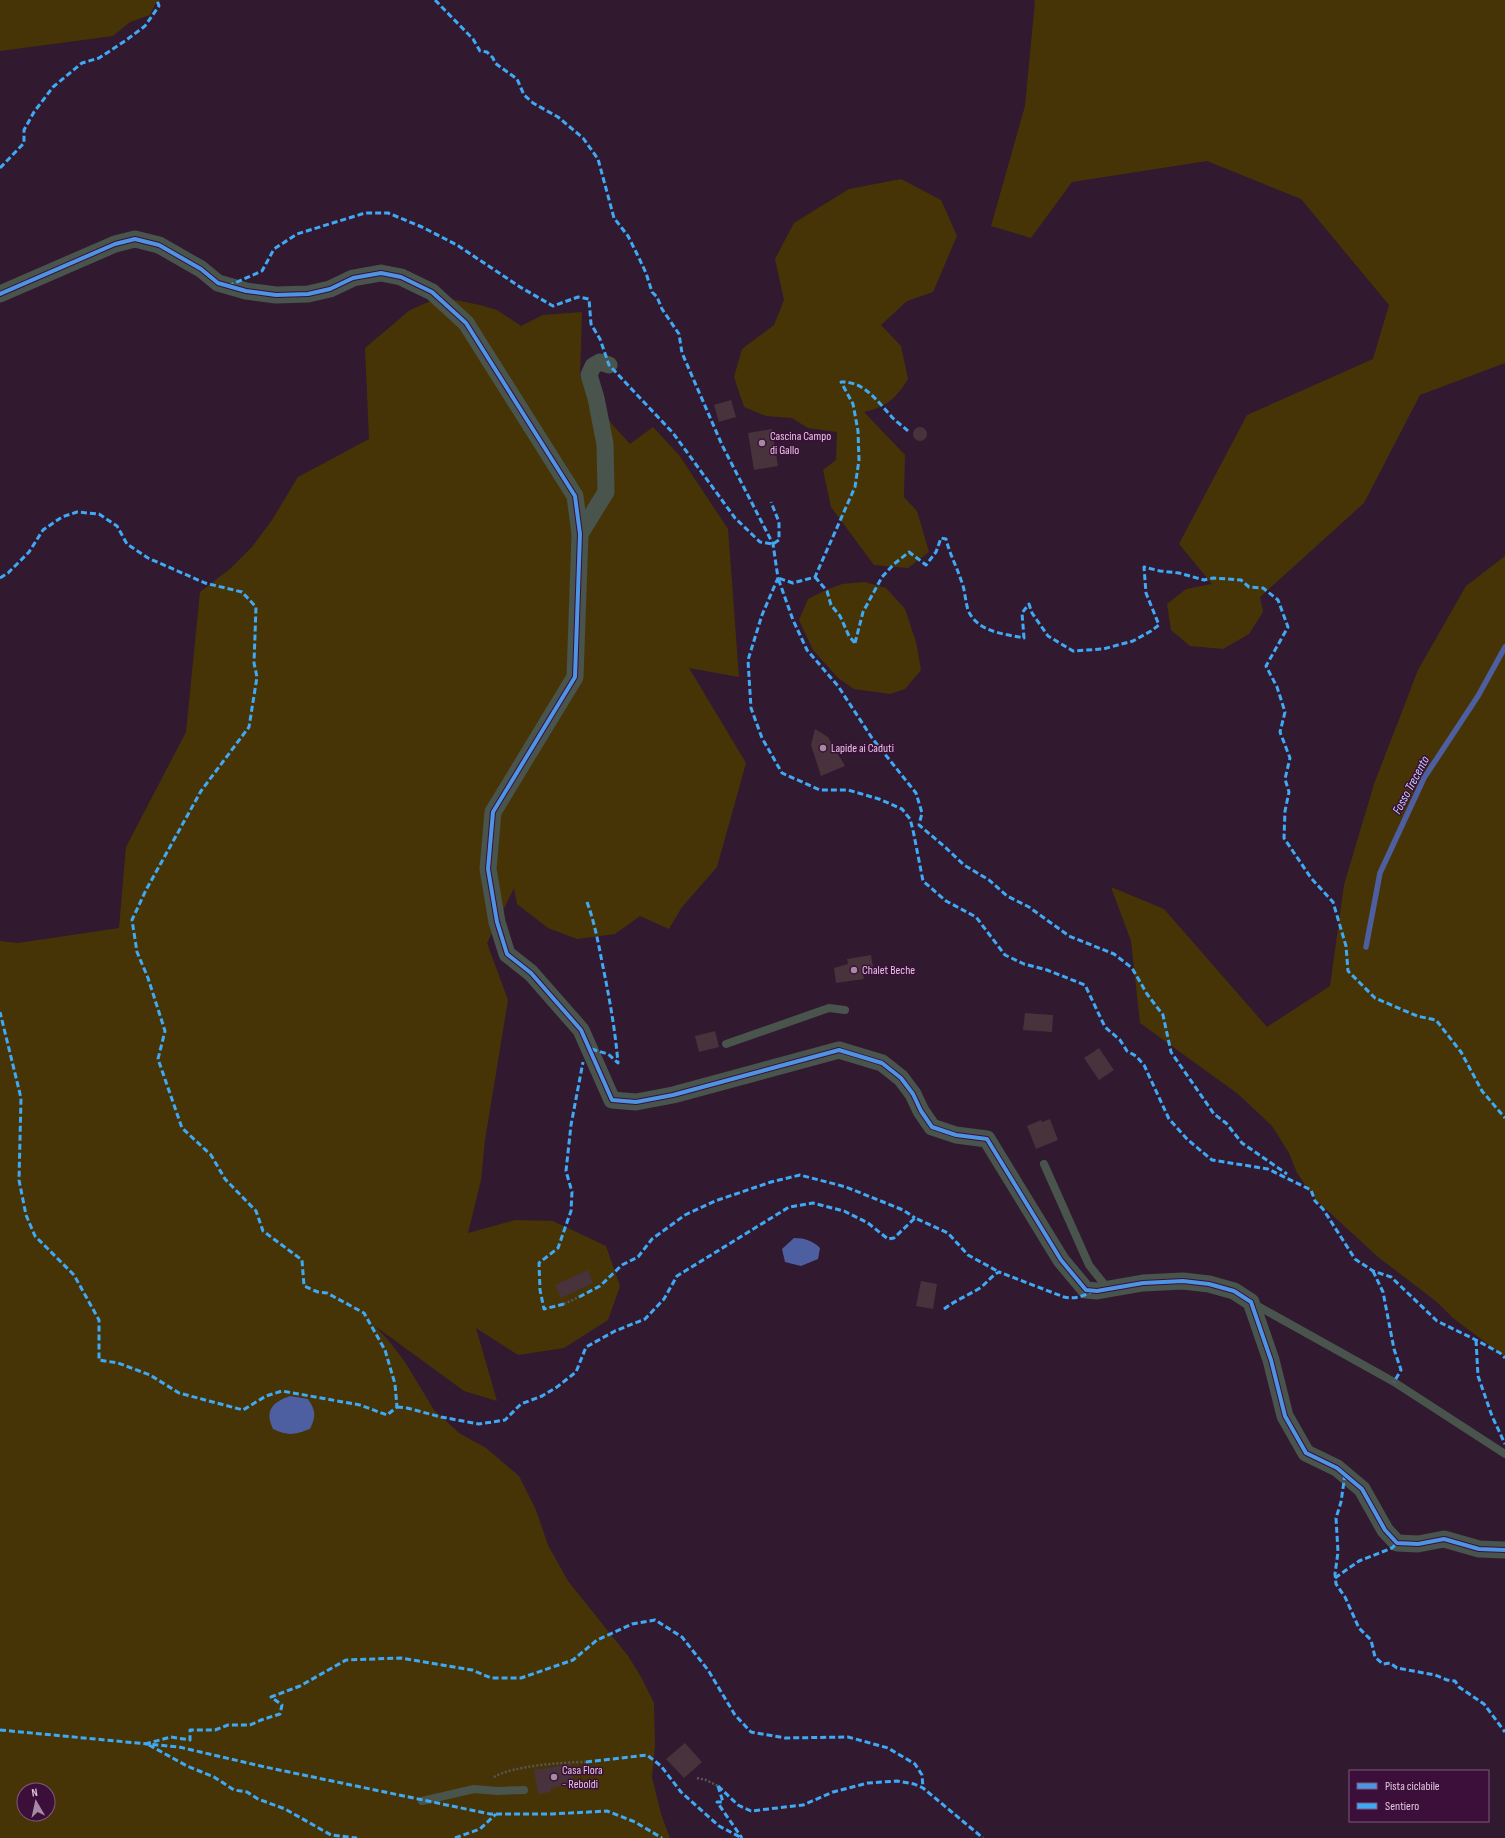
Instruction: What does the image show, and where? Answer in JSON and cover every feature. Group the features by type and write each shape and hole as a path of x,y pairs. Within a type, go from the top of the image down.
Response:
{"street":[{"path":"0,294 115,244 135,239 159,245 201,269 218,283 246,291 276,295 308,294 330,289 353,278 381,273 402,277 432,292 466,323 575,496 580,534 575,677 493,812 488,869 497,922 507,954 531,973 581,1030 612,1100 636,1102 673,1095 839,1050 882,1063 901,1078 913,1094 921,1111 932,1127 956,1135 987,1139 1062,1260 1086,1290 1108,1289 1144,1283 1183,1281 1209,1284 1234,1291 1251,1302 1271,1360 1285,1416 1306,1453 1337,1468 1362,1488 1385,1530 1397,1543 1418,1544 1444,1539 1479,1549 1505,1550"},
{"path":"580,534 606,492 605,444 590,375 593,366 600,362 609,364"}],"lane":[{"path":"726,1044 829,1008 845,1010"},
{"path":"1044,1164 1089,1265 1108,1289"},
{"path":"1251,1302 1394,1382 1505,1454"},
{"path":"422,1800 474,1789 497,1791 524,1790"}],"path":[{"path":"564,1304 579,1296"},
{"path":"474,1789 500,1774 565,1762 586,1762"},
{"path":"697,1778 706,1780 718,1786"}],"shaded area":[{"path":"0,0 160,0 155,4 150,15 130,22 113,36 0,51"},
{"path":"1034,0 1505,0 1505,363 1420,395 1364,503 1260,597 1263,612 1249,634 1223,649 1190,646 1171,630 1167,604 1186,589 1212,584 1179,544 1247,415 1373,359 1389,305 1301,199 1207,161 1072,182 1031,238 991,226 1025,106"},
{"path":"901,179 941,200 957,236 933,292 907,301 881,325 901,346 908,379 890,401 872,410 864,412 905,455 904,497 917,511 929,552 908,568 874,565 831,507 823,470 836,460 837,432 808,428 792,418 766,416 744,407 734,377 742,349 774,325 784,300 775,259 794,223 849,189"},
{"path":"440,297 497,310 521,326 543,315 582,312 580,377 612,424 630,444 653,427 679,455 728,529 739,677 689,668 746,763 717,867 682,907 669,929 640,916 615,934 577,939 548,928 517,904 514,888 487,943 508,1000 485,1140 481,1180 468,1233 515,1220 553,1221 606,1246 620,1286 608,1320 564,1348 518,1355 476,1328 497,1401 464,1391 375,1326 405,1362 434,1410 459,1433 486,1448 519,1476 536,1510 548,1545 568,1581 628,1656 640,1675 654,1703 655,1746 652,1777 661,1814 670,1838 0,1838 0,941 18,943 119,928 126,847 186,732 200,592 231,568 252,547 272,520 298,477 369,439 365,348 410,310"},
{"path":"1505,556 1505,1357 1453,1318 1437,1302 1378,1257 1316,1200 1297,1173 1289,1153 1272,1126 1238,1094 1140,1023 1131,941 1111,887 1164,909 1267,1027 1330,986 1344,885 1374,784 1418,670 1466,586"},
{"path":"865,582 886,588 905,609 916,642 921,670 905,689 890,694 854,689 838,678 813,650 799,620 808,599 842,584"}],"water":[{"path":"794,1238 808,1240 820,1248 818,1259 801,1266 785,1262 782,1249"},
{"path":"290,1396 308,1399 311,1403 314,1414 310,1429 300,1433 287,1434 273,1429 269,1417 272,1408 279,1401"}],"building":[{"path":"731,400 736,417 719,422 714,405"},
{"path":"917,427 923,427 927,431 927,437 923,441 917,441 913,437 913,431"},
{"name":"Cascina Campo di Gallo","path":"772,429 778,466 754,470 748,433"},
{"path":"815,729 828,737 845,766 821,776 811,745"},
{"name":"Chalet Beche","path":"871,955 874,973 863,975 864,979 836,983 834,968 848,964 847,959"},
{"path":"1025,1013 1053,1015 1052,1032 1023,1030"},
{"path":"715,1031 719,1047 699,1052 695,1036"},
{"path":"1099,1048 1114,1070 1099,1080 1084,1058"},
{"path":"1050,1119 1058,1140 1036,1149 1027,1126 1041,1120 1042,1122"},
{"path":"588,1270 593,1283 561,1298 555,1285"},
{"path":"921,1281 937,1284 933,1309 916,1306"},
{"path":"685,1743 702,1762 684,1778 666,1759"},
{"name":"Casa Flora - Reboldi","path":"571,1764 574,1784 551,1788 551,1792 538,1794 534,1770"}],"waterway":[{"name":"Fosso Trecento","path":"1366,947 1380,873 1424,778 1478,696 1505,647"}],"marked path":[{"path":"0,168 24,143 24,130 34,112 53,87 82,63 99,58 145,26 159,6 157,0"},
{"path":"435,0 473,39 480,51 487,52 493,58 495,63 517,79 524,95 533,103 558,117 583,138 598,159 614,218 628,236 646,273 652,292 657,297 662,309 679,334 682,353 722,445 773,544 778,578 762,615 748,660 751,708 762,738 782,773 820,790 848,790 879,799 902,809 910,819 923,881 946,901 976,917 1005,955 1024,964 1047,970 1085,985 1105,1027 1120,1040 1127,1051 1136,1056 1144,1065 1169,1119 1188,1140 1212,1160 1268,1169 1311,1190 1315,1201 1323,1209 1355,1259 1373,1271 1391,1277 1437,1321 1500,1353 1505,1358"},
{"path":"228,286 262,271 274,249 297,234 365,213 388,213 422,227 457,245 520,287 553,306 578,297 589,299 591,324 600,339 609,365 673,433 735,518 760,542 773,544 779,540 779,522 771,502"},
{"path":"908,431 863,388 857,385 841,382 853,404 858,431 859,460 855,487 815,577 793,583 778,578 793,620 807,650 838,686 872,738 916,793 922,813 919,825 964,865 989,880 1007,896 1029,907 1069,936 1114,954 1132,968 1147,994 1163,1015 1171,1052 1214,1114 1226,1123 1242,1143 1287,1174"},
{"path":"0,578 8,573 29,552 43,530 62,517 77,512 99,514 117,526 127,544 148,558 205,583 242,592 256,607 254,663 257,677 249,727 201,791 146,890 132,920 137,952 148,978 165,1031 158,1059 182,1128 211,1155 225,1179 256,1211 263,1231 302,1260 304,1286 318,1292 327,1293 364,1313 385,1350 395,1384 397,1407 387,1415 360,1405 282,1391 266,1396 243,1410 179,1393 150,1375 118,1363 99,1360 99,1320 74,1275 35,1236 26,1215 19,1180 21,1098 0,1012"},
{"path":"855,643 863,612 882,577 894,564 909,552 926,565 936,552 941,538 946,539 962,583 968,610 978,623 992,631 1024,638 1022,613 1029,604 1032,613 1048,636 1073,651 1103,649 1133,641 1159,625 1146,593 1144,567 1160,571 1179,573 1204,580 1213,578 1241,580 1249,587 1263,588 1278,600 1288,627 1266,666 1277,687 1285,712 1280,732 1290,758 1285,779 1289,792 1285,811 1284,838 1311,878 1333,902 1346,946 1348,971 1375,998 1417,1016 1436,1020 1461,1052 1482,1091 1505,1118"},
{"path":"815,577 827,591 831,605 840,616 849,636 855,643"},
{"path":"587,902 596,931 607,987 618,1063 608,1054 588,1048"},
{"path":"564,1304 544,1309 540,1290 539,1263 558,1248 571,1211 572,1192 566,1171 571,1125 583,1062"},
{"path":"579,1297 600,1286 622,1265 638,1257 652,1239 685,1215 715,1201 771,1182 800,1175 846,1187 903,1210 915,1218"},
{"path":"397,1407 479,1424 505,1420 521,1404 542,1396 557,1387 576,1372 586,1347 615,1331 645,1319 664,1299 677,1276 789,1207 813,1203 844,1211 868,1223 888,1239 894,1238 915,1218 948,1233 968,1255 999,1272"},
{"path":"1373,1271 1383,1292 1394,1349 1401,1370 1394,1382"},
{"path":"944,1309 980,1288 999,1272 1064,1297 1078,1297 1091,1292"},
{"path":"1476,1340 1478,1376 1492,1416 1505,1444"},
{"path":"1345,1474 1341,1502 1336,1518 1338,1552 1335,1574 1336,1584 1345,1597 1359,1628 1371,1640 1375,1657 1383,1664 1390,1663 1397,1668 1435,1675 1447,1680 1455,1681 1459,1687 1484,1704 1505,1732"},
{"path":"1335,1578 1359,1561 1392,1548 1397,1543"},
{"path":"145,1744 171,1737 190,1740 190,1730 215,1730 228,1725 250,1725 280,1714 282,1705 271,1697 300,1686 346,1660 401,1658 472,1670 491,1678 521,1678 573,1660 597,1640 632,1624 655,1620 682,1637 708,1670 735,1715 751,1732 785,1738 848,1737 888,1748 915,1764 922,1775 923,1788"},
{"path":"0,1730 179,1747 265,1767 490,1814 552,1814 607,1811 635,1822 662,1838"},
{"path":"149,1745 187,1766 214,1777 234,1790 247,1792 258,1799 285,1809 331,1835 357,1838"},
{"path":"586,1762 647,1755 661,1766 681,1792 719,1826 742,1838"},
{"path":"718,1786 738,1805 751,1811 803,1805 833,1792 868,1783 897,1781 914,1784 923,1788 983,1838"},
{"path":"718,1786 723,1802 717,1802 742,1838"},
{"path":"455,1838 480,1829 496,1814"}],"cycle path":[{"path":"0,294 115,244 135,239 159,245 201,269 218,283 246,291 276,295 308,294 330,289 353,278 381,273 401,277 432,292 466,323 575,496 580,534 575,677 493,812 488,869 497,922 507,954 531,973 581,1030 612,1100 636,1102 673,1095 839,1050 882,1063 901,1078 913,1094 921,1111 932,1127 956,1135 987,1139 1061,1260 1086,1290 1097,1291 1143,1283 1183,1281 1209,1284 1234,1291 1251,1302 1271,1360 1285,1416 1306,1453 1337,1468 1362,1489 1385,1530 1397,1543 1418,1544 1444,1539 1479,1549 1505,1550"}],"place":[{"name":"Cascina Campo di Gallo","path":"762,443"},
{"name":"Lapide ai Caduti","path":"823,748"},
{"name":"Chalet Beche","path":"854,970"},
{"name":"Casa Flora - Reboldi","path":"554,1777"}]}
